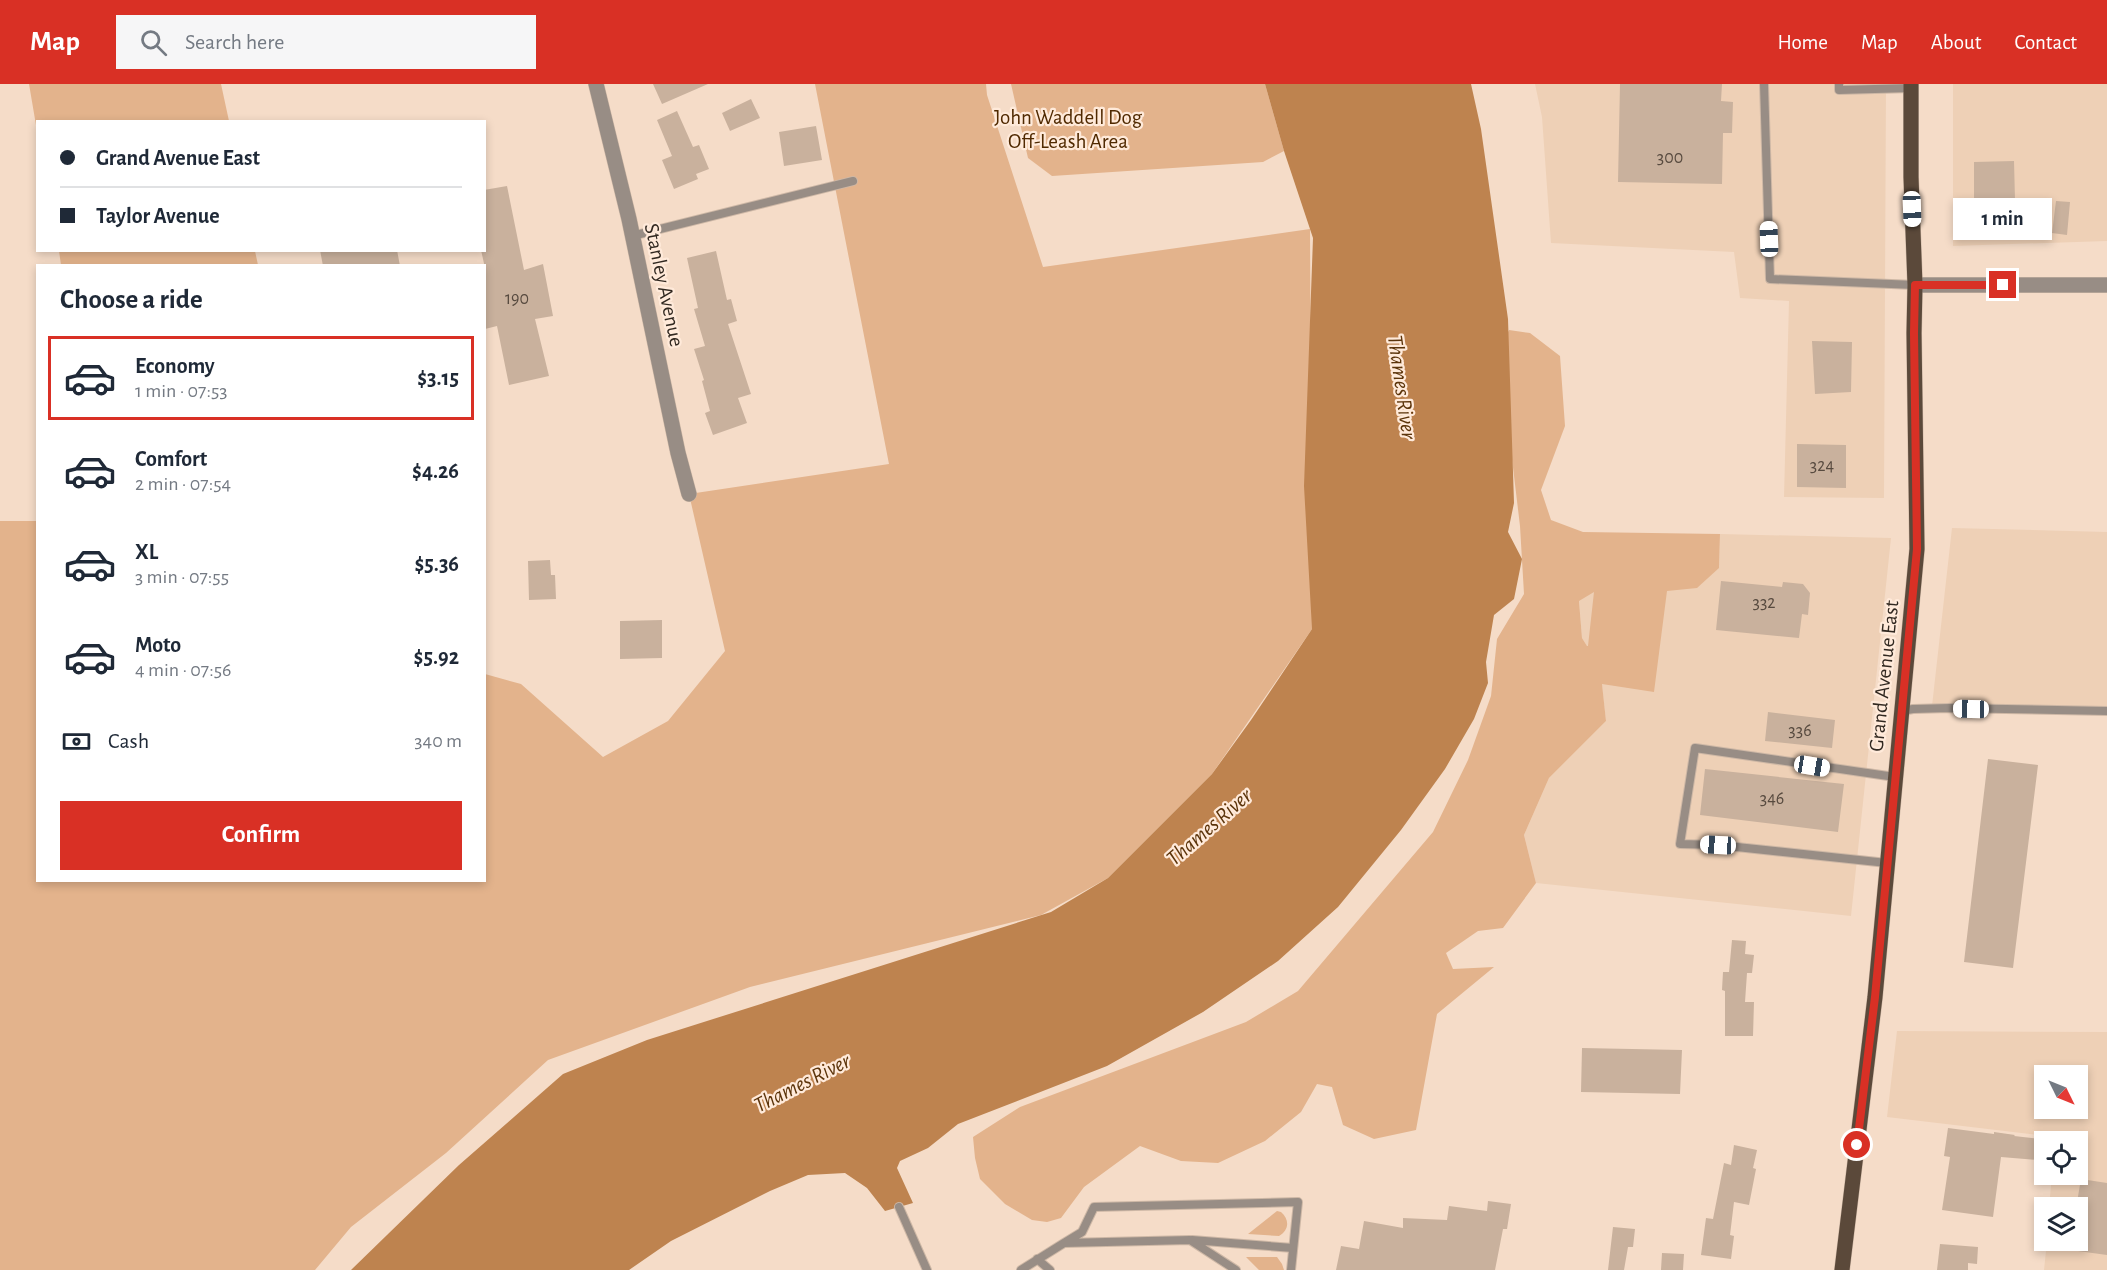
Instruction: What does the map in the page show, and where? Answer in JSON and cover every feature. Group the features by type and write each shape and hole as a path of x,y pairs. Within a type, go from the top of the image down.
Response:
{"main road":[{"name":"Grand Avenue East","path":"1842,1270 1875,997 1917,549 1911,86"}],"street":[{"name":"Stanley Avenue","path":"596,84 689,494"},
{"path":"1915,285 2107,285"}],"lane":[{"path":"1764,84 1770,279 1915,285"},
{"path":"1839,84 1839,90 1911,86"},
{"path":"632,236 853,181"},
{"path":"1902,711 1949,708 2107,711"},
{"path":"1887,863 1718,845 1680,844 1695,748 1895,777"},
{"path":"1021,1270 1082,1232 1094,1207 1298,1202 1291,1270"},
{"path":"899,1207 927,1270"},
{"path":"1190,1240 1236,1270"},
{"path":"1064,1243 1190,1240 1293,1248"},
{"path":"1037,1259 1050,1270"}],"shaded area":[{"path":"1535,84 1886,84 1884,498 1784,497 1789,301 1740,298 1734,252 1551,243 1542,117"},
{"path":"1953,84 2107,84 2107,241 1953,246"},
{"path":"1952,528 2107,532 2107,710 1932,706"},
{"path":"1720,534 1891,538 1851,916 1536,883 1524,835 1549,778 1606,721 1600,667 1582,638 1579,600 1607,584 1719,568"},
{"path":"1897,1031 2107,1032 2107,1270 2044,1270 2046,1251 2088,1251 2088,1197 2050,1197 2051,1185 2088,1185 2088,1131 2034,1131 2034,1135 1887,1117"}],"green space":[{"path":"29,84 221,84 229,120 36,120 36,125"},
{"path":"815,84 986,84 987,95 1043,267 1310,229 1312,629 1212,774 1108,878 1041,915 750,987 548,1060 446,1153 351,1227 315,1270 0,1270 0,521 36,521 36,882 486,882 486,674 521,684 603,757 668,721 725,651 689,494 889,464"},
{"name":"John Waddell Dog Off-Leash Area","path":"1011,84 1265,84 1284,151 1263,162 1052,176 1028,158"},
{"path":"59,252 255,252 258,264 61,264"},
{"path":"1509,330 1530,333 1560,356 1565,426 1541,490 1551,520 1583,532 1720,534 1719,568 1697,588 1667,591 1654,692 1602,684 1606,721 1549,778 1524,835 1536,883 1503,928 1478,931 1446,953 1453,969 1494,967 1437,1014 1416,1130 1374,1139 1343,1125 1332,1087 1317,1084 1301,1112 1265,1141 1218,1163 1181,1161 1140,1146 1084,1187 1061,1218 1047,1222 1032,1220 1005,1204 980,1179 973,1137 1020,1107 1246,1022 1298,991 1433,832 1468,760 1491,696 1497,639 1524,594 1520,526 1499,350","holes":["1594,592 1588,646 1582,638 1579,601"]},
{"path":"1277,1211 1284,1215 1287,1222 1282,1234 1279,1236 1248,1234"},
{"path":"1246,1257 1277,1257 1284,1270 1259,1270"}],"water":[{"name":"Thames River","path":"1265,84 1471,84 1481,129 1508,319 1514,503 1508,532 1522,559 1514,599 1494,615 1486,662 1488,683 1474,719 1445,769 1401,830 1338,907 1278,961 1203,1012 1107,1066 958,1124 928,1148 900,1161 897,1168 913,1203 885,1211 867,1188 845,1173 808,1175 770,1191 671,1241 629,1270 351,1270 459,1165 563,1074 647,1040 1051,912 1108,878 1212,774 1312,629 1304,486 1313,238"}],"building":[{"path":"653,84 708,84 662,104"},
{"path":"1620,84 1722,84 1721,101 1733,102 1732,133 1723,133 1722,184 1618,182"},
{"path":"751,99 760,118 730,131 722,113"},
{"path":"677,111 693,147 699,145 709,169 696,174 698,179 674,189 662,160 672,156 657,120"},
{"path":"816,126 822,160 784,166 779,132"},
{"path":"2014,161 2015,200 1974,201 1974,162"},
{"path":"507,186 524,270 543,264 553,316 535,319 549,376 509,385 497,326 486,329 486,264 481,252 486,252 486,190"},
{"path":"2056,201 2070,202 2067,235 2052,233"},
{"path":"716,251 727,300 731,299 737,321 728,324 751,394 738,398 747,423 713,435 705,413 710,411 702,381 704,380 694,349 705,346 694,309 698,308 687,258"},
{"path":"320,252 397,252 400,264 323,264"},
{"path":"1812,341 1852,342 1851,392 1815,394"},
{"path":"1797,444 1846,445 1846,488 1797,487"},
{"path":"550,560 551,575 555,575 556,599 529,600 528,561"},
{"path":"1721,581 1782,587 1783,582 1803,584 1810,593 1808,615 1802,614 1799,638 1716,630"},
{"path":"662,620 662,658 620,659 620,621"},
{"path":"1768,712 1835,720 1832,748 1765,741"},
{"path":"1988,759 2038,765 2013,968 1964,962"},
{"path":"1705,769 1844,784 1838,832 1700,815"},
{"path":"1732,940 1746,941 1745,954 1754,955 1752,973 1747,973 1745,1002 1754,1002 1753,1036 1725,1036 1723,972 1729,972"},
{"path":"1582,1048 1682,1050 1680,1094 1581,1092"},
{"path":"1948,1128 2034,1138 2034,1160 2001,1157 1993,1217 1942,1210 1950,1157 1944,1156"},
{"path":"1734,1145 1757,1150 1749,1205 1734,1202 1730,1235 1734,1236 1731,1259 1701,1255 1706,1218 1713,1219 1724,1163 1731,1165"},
{"path":"2088,1180 2107,1183 2107,1255 2078,1251 2088,1251 2088,1197 2078,1197 2080,1185 2088,1185"},
{"path":"1488,1201 1511,1204 1507,1229 1503,1229 1495,1270 1336,1270 1341,1246 1359,1249 1364,1221 1403,1228 1403,1218 1447,1220 1449,1206 1487,1211"},
{"path":"1613,1227 1635,1229 1633,1247 1628,1247 1624,1270 1608,1270"},
{"path":"1940,1244 1978,1247 1977,1264 1968,1263 1968,1270 1937,1270"},
{"path":"1662,1253 1684,1254 1683,1270 1661,1270"}],"route":[{"path":"1857,1145 1875,997 1917,549 1915,285 2003,285"}]}
